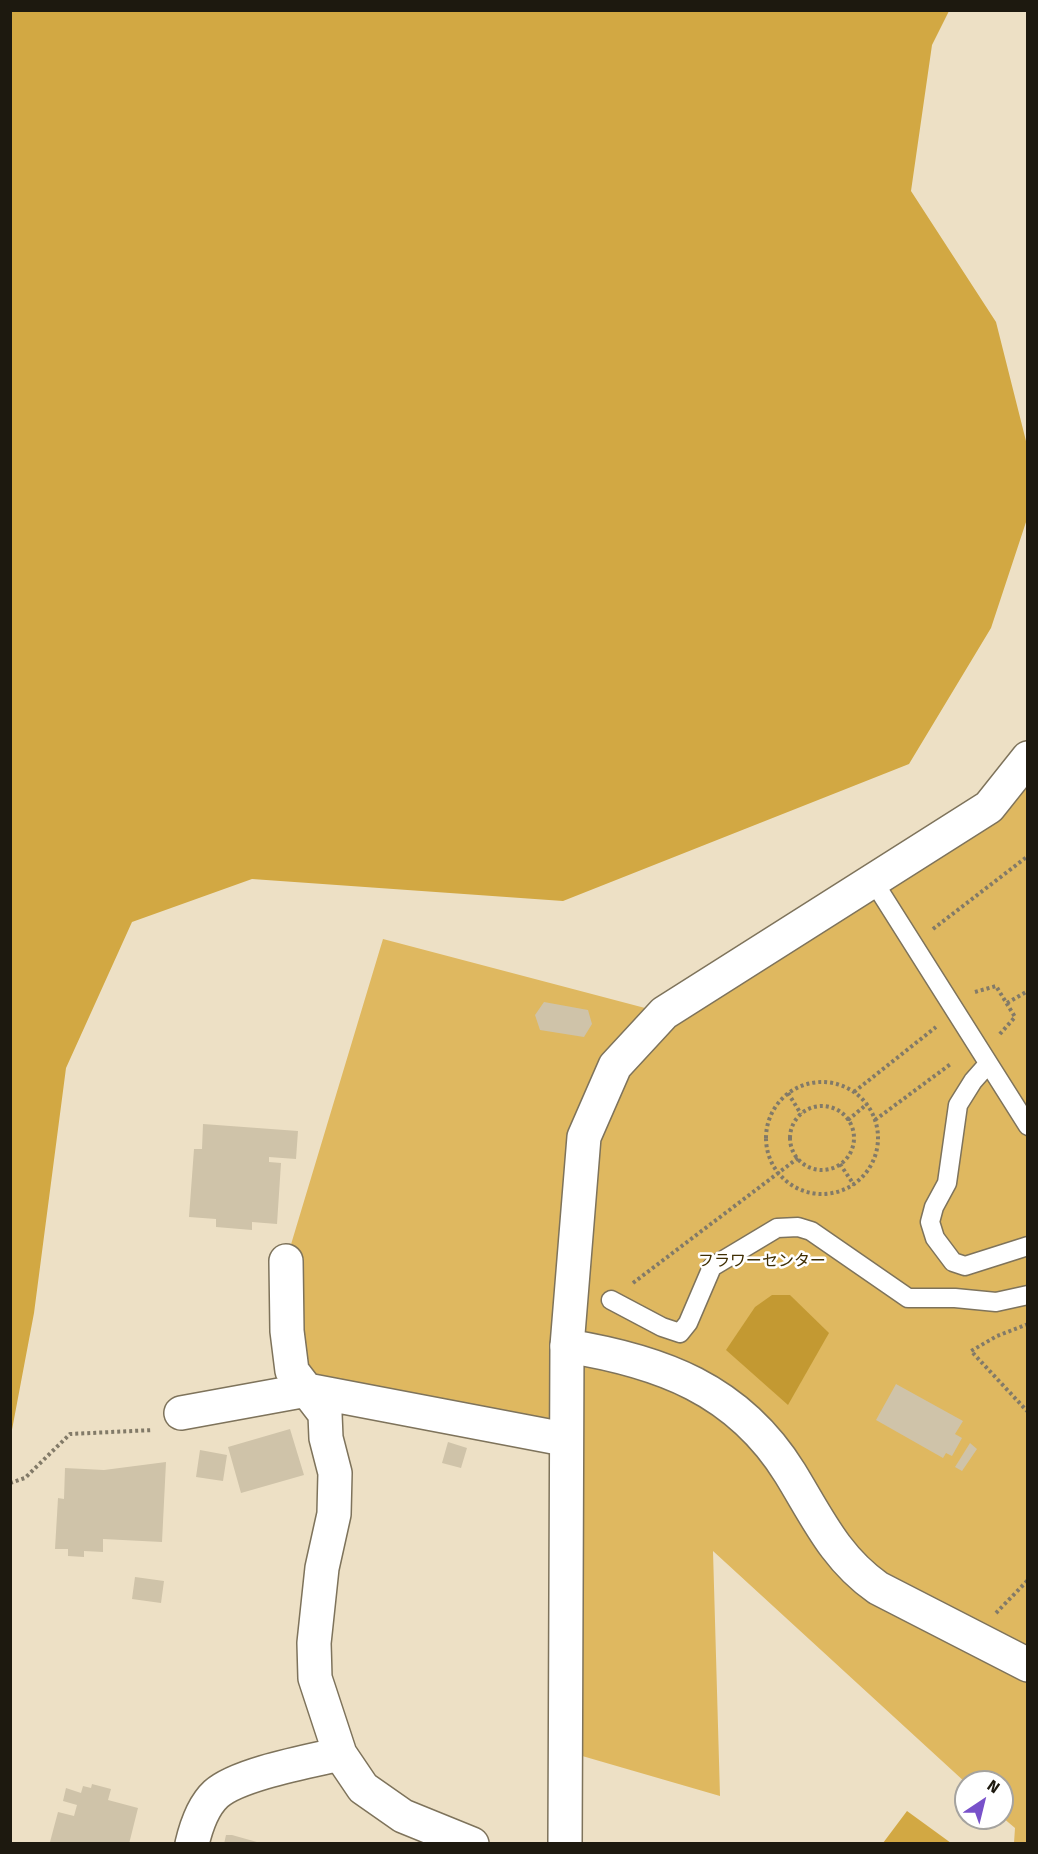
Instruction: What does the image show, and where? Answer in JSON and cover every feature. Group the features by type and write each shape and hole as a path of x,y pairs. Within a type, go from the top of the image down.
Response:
{"street":[{"path":"565,1844 564,1439 567,1346 584,1137 615,1066 664,1013 872,879 989,807 1028,758"},
{"path":"286,1261 287,1331 292,1371 325,1414 326,1438 335,1473 334,1514 322,1569 314,1643 315,1678 340,1754 363,1788 403,1816 472,1844"},
{"path":"567,1346 615,1354 680,1375 717,1398 750,1422 788,1471 830,1540 856,1573 878,1588 1028,1665"},
{"path":"181,1413 307,1390 564,1439"},
{"path":"192,1844 198,1823 216,1794 238,1782 281,1768 340,1754"}],"lane":[{"path":"872,879 1028,1126"},
{"path":"982,1054 973,1081 958,1106 948,1183 934,1207 930,1222 935,1238 953,1262 964,1266 1028,1246"},
{"path":"611,1300 663,1327 680,1333 688,1323 712,1267 777,1228 798,1227 811,1231 908,1298 955,1298 996,1302 1028,1295"}],"path":[{"path":"914,945 1028,856"},
{"path":"854,1092 952,1006 996,986 1015,1017 982,1054 876,1120"},
{"path":"1007,1003 1028,991"},
{"path":"821,1082 844,1086 854,1092 867,1104 876,1120 878,1137 876,1155 865,1175 854,1185 835,1193 812,1194 790,1184 778,1173 769,1157 766,1133 772,1111 788,1093 798,1087 821,1082"},
{"path":"788,1093 801,1114"},
{"path":"848,1120 867,1104"},
{"path":"815,1107 828,1107 840,1112 848,1120 854,1135 853,1147 840,1164 829,1169 816,1169 798,1158 792,1149 790,1135 794,1123 801,1114 815,1107"},
{"path":"611,1300 798,1158"},
{"path":"840,1164 854,1185"},
{"path":"1028,1324 997,1336 971,1351 1028,1412"},
{"path":"10,1483 25,1478 70,1434 156,1430 181,1413"},
{"path":"973,1637 1028,1580"}],"green space":[{"name":"フラワーセンター","path":"1027,758 1027,1843 1014,1843 1014,1770 954,1770 954,1772 713,1551 720,1796 565,1751 564,1439 307,1390 286,1261 383,939 664,1013 872,879"}],"shaded area":[{"path":"11,10 949,11 932,45 911,191 996,322 1027,445 1028,516 991,628 909,764 563,901 252,879 132,922 66,1068 34,1313 11,1435"},
{"path":"772,1295 790,1295 829,1333 788,1405 726,1350 755,1307"},
{"path":"907,1811 951,1843 883,1843"}],"building":[{"path":"544,1002 588,1010 592,1024 584,1037 540,1030 535,1015"},
{"path":"203,1124 298,1131 296,1159 269,1157 269,1162 281,1163 277,1224 252,1222 252,1230 216,1227 216,1219 189,1217 194,1149 202,1149"},
{"path":"896,1384 963,1421 955,1434 962,1438 952,1456 946,1453 943,1458 876,1420"},
{"path":"290,1429 304,1475 241,1493 228,1447"},
{"path":"448,1442 467,1448 461,1468 442,1463"},
{"path":"970,1443 977,1449 962,1471 955,1467"},
{"path":"200,1450 227,1455 223,1481 196,1477"},
{"path":"166,1462 162,1542 103,1539 103,1552 84,1551 84,1557 68,1556 68,1549 55,1549 58,1498 64,1499 65,1468 104,1470"},
{"path":"135,1577 164,1581 161,1603 132,1599"},
{"path":"92,1784 111,1789 108,1800 138,1808 129,1844 50,1842 58,1812 74,1816 77,1805 63,1801 66,1788 81,1793 83,1786 91,1788"},
{"path":"226,1835 232,1835 264,1844 224,1844"}]}
